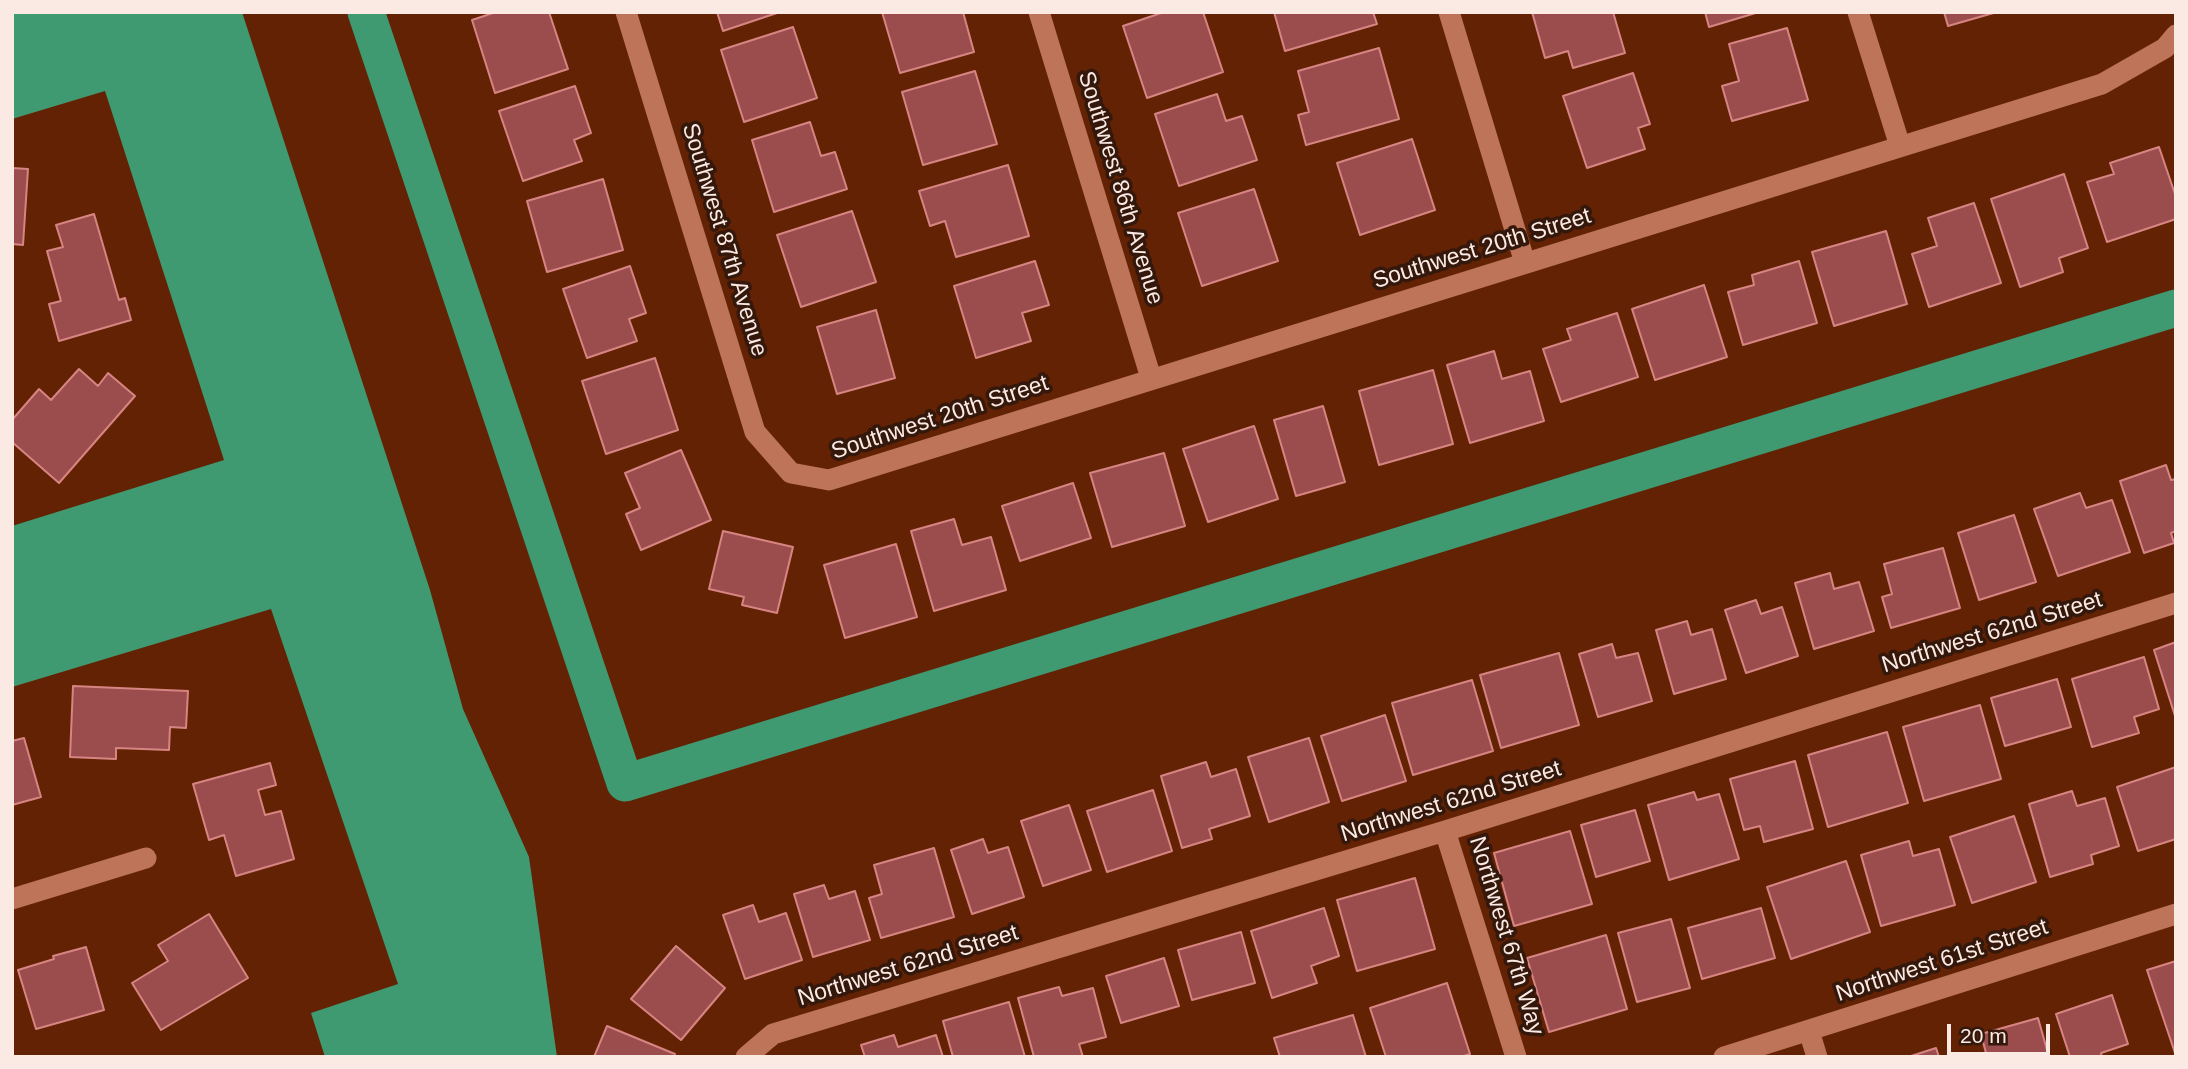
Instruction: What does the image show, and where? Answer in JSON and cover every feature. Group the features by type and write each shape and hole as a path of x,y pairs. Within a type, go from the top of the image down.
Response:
{"street":[{"name":"Southwest 87th Avenue","path":"626,12 755,432 791,473"},
{"name":"Southwest 86th Avenue","path":"1039,12 1151,378"},
{"path":"1449,12 1525,263"},
{"path":"1858,12 1900,146"},
{"name":"Southwest 20th Street","path":"791,473 829,480 2102,84 2165,48 2176,35"},
{"name":"Northwest 62nd Street","path":"746,1057 773,1034 1445,831 2176,603"},
{"name":"Northwest 67th Way","path":"1445,831 1516,1057"},
{"path":"12,899 146,858"},
{"name":"Northwest 61st Street","path":"1724,1057 2176,914"},
{"path":"1809,1031 1817,1057"}],"shaded area":[{"path":"12,12 242,12 430,590 463,709 529,857 557,1057 325,1057 311,1013 398,984 271,609 12,687 12,526 224,460 105,91 12,119"}],"building":[{"path":"496,12 549,12 568,69 495,93 472,20"},
{"path":"717,12 780,12 723,31"},
{"path":"882,12 963,12 974,52 900,73"},
{"path":"1164,12 1203,12 1223,72 1147,98 1123,26"},
{"path":"1274,12 1373,12 1377,24 1285,51"},
{"path":"1532,12 1613,12 1625,53 1573,68 1568,51 1545,58"},
{"path":"1705,12 1759,12 1709,27"},
{"path":"1944,12 1997,12 1948,26"},
{"path":"793,27 817,98 744,122 721,50"},
{"path":"1787,28 1808,100 1732,121 1722,86 1739,81 1729,44"},
{"path":"1379,48 1399,119 1306,145 1298,115 1309,112 1298,71"},
{"path":"975,71 997,144 923,165 902,92"},
{"path":"1633,73 1650,124 1638,128 1645,149 1587,168 1563,96"},
{"path":"575,86 591,133 574,140 582,161 523,181 499,111"},
{"path":"1217,94 1226,121 1242,116 1257,160 1179,186 1155,114"},
{"path":"810,122 821,156 835,152 847,189 774,212 752,140"},
{"path":"1412,139 1435,210 1360,235 1337,163"},
{"path":"2159,147 2176,197 2176,219 2107,242 2087,182 2114,174 2110,163"},
{"path":"1008,165 1029,236 956,257 945,221 930,226 919,191"},
{"path":"12,168 28,169 23,245 12,244"},
{"path":"2064,174 2088,248 2059,258 2063,272 2020,287 1991,199"},
{"path":"603,179 623,250 547,272 527,201"},
{"path":"1254,189 1278,261 1202,286 1178,213"},
{"path":"1974,203 2001,283 1929,307 1912,254 1937,246 1928,218"},
{"path":"852,211 876,282 801,307 777,235"},
{"path":"94,214 119,300 125,298 131,320 59,341 49,304 61,301 47,251 63,247 56,225"},
{"path":"1886,231 1907,304 1834,326 1812,252"},
{"path":"1035,261 1049,305 1022,313 1031,341 976,358 954,286"},
{"path":"1799,261 1817,323 1743,345 1728,292 1754,285 1752,275"},
{"path":"630,266 646,313 629,319 637,341 587,358 563,289"},
{"path":"1704,285 1727,357 1655,380 1632,309"},
{"path":"876,310 895,378 837,394 817,327"},
{"path":"1617,313 1638,377 1561,402 1543,349 1571,340 1567,329"},
{"path":"1494,351 1502,379 1530,371 1544,421 1470,443 1447,365"},
{"path":"655,358 678,430 606,454 582,381"},
{"path":"79,369 98,386 108,373 135,396 59,483 12,442 12,420 39,389 51,400"},
{"path":"1433,370 1453,444 1379,465 1359,391"},
{"path":"1323,406 1345,482 1296,496 1274,420"},
{"path":"1254,426 1278,499 1208,522 1183,449"},
{"path":"681,450 711,520 641,550 626,514 640,508 625,473"},
{"path":"1164,453 1185,526 1112,547 1090,473"},
{"path":"2166,465 2171,480 2176,479 2176,531 2171,533 2174,543 2144,553 2120,481"},
{"path":"1073,483 1091,538 1020,561 1002,506"},
{"path":"2080,493 2086,508 2112,500 2130,552 2058,576 2034,509"},
{"path":"2014,515 2036,582 1979,600 1958,533"},
{"path":"954,519 962,545 991,537 1006,590 934,611 911,531"},
{"path":"723,531 793,547 777,613 742,605 744,597 709,589"},
{"path":"896,544 917,617 845,638 824,565"},
{"path":"1943,548 1960,608 1891,628 1882,597 1892,594 1884,564"},
{"path":"1830,573 1834,589 1859,582 1874,631 1814,649 1795,583"},
{"path":"1756,600 1761,614 1782,607 1798,656 1746,673 1725,610"},
{"path":"1687,621 1691,635 1712,629 1726,679 1674,694 1656,630"},
{"path":"2176,642 2176,719 2154,650"},
{"path":"1612,644 1616,658 1638,653 1652,701 1598,717 1579,654"},
{"path":"1559,653 1579,725 1501,748 1480,675"},
{"path":"2144,657 2159,709 2134,717 2139,733 2092,747 2072,679"},
{"path":"2057,679 2071,727 2005,746 1991,698"},
{"path":"1472,680 1493,751 1413,775 1392,703"},
{"path":"73,686 188,691 186,728 170,727 169,750 116,748 116,759 70,757"},
{"path":"1980,705 2001,779 1924,801 1903,727"},
{"path":"1385,715 1406,781 1342,801 1321,736"},
{"path":"1887,732 1908,803 1828,827 1808,755"},
{"path":"24,738 41,797 12,805 12,741"},
{"path":"1309,738 1329,802 1269,822 1248,757"},
{"path":"1795,761 1813,829 1764,842 1760,826 1744,830 1730,779"},
{"path":"1206,762 1211,777 1236,769 1250,816 1209,829 1212,839 1182,848 1161,776"},
{"path":"270,763 276,785 258,790 265,815 281,811 294,859 236,876 224,835 209,840 193,784"},
{"path":"2176,767 2176,839 2138,851 2117,787"},
{"path":"1153,790 1172,851 1107,872 1087,811"},
{"path":"2072,791 2077,806 2105,798 2119,846 2091,855 2093,864 2050,877 2029,804"},
{"path":"1694,792 1697,800 1719,794 1739,859 1669,880 1648,805"},
{"path":"1069,805 1091,870 1043,886 1021,821"},
{"path":"1635,810 1650,861 1596,877 1581,825"},
{"path":"2014,816 2036,882 1972,903 1950,837"},
{"path":"1570,831 1592,904 1514,926 1494,853"},
{"path":"983,839 988,853 1008,847 1024,897 972,914 951,850"},
{"path":"1909,841 1913,856 1939,849 1955,905 1881,926 1861,855"},
{"path":"934,848 954,917 881,938 869,898 882,894 874,865"},
{"path":"1846,861 1870,932 1791,959 1767,887"},
{"path":"1415,878 1435,949 1357,971 1337,900"},
{"path":"824,885 829,899 855,891 870,940 813,957 794,894"},
{"path":"753,905 759,922 786,913 802,960 745,979 723,915"},
{"path":"1324,908 1339,956 1311,966 1317,983 1272,998 1251,931"},
{"path":"1761,908 1775,958 1702,979 1688,928"},
{"path":"209,914 248,978 161,1030 132,983 168,961 158,945"},
{"path":"1671,919 1690,988 1637,1002 1618,933"},
{"path":"1241,932 1255,983 1192,1000 1178,950"},
{"path":"1606,935 1627,1009 1549,1032 1527,958"},
{"path":"676,946 725,988 681,1040 631,999"},
{"path":"86,947 104,1010 36,1029 18,970"},
{"path":"1164,958 1179,1006 1121,1023 1106,976"},
{"path":"2176,961 2176,1056 2147,970"},
{"path":"1447,983 1470,1054 1461,1057 1386,1057 1370,1008"},
{"path":"1059,987 1062,996 1093,988 1106,1037 1079,1044 1083,1057 1034,1057 1018,998"},
{"path":"2112,995 2128,1044 2101,1053 2102,1057 2070,1057 2056,1014"},
{"path":"1009,1002 1025,1057 953,1057 943,1021"},
{"path":"1353,1015 1366,1057 1280,1057 1274,1038"},
{"path":"2038,1018 2049,1057 1987,1057 1981,1034"},
{"path":"607,1026 675,1054 673,1057 594,1057"},
{"path":"894,1035 898,1047 936,1035 943,1057 865,1057 861,1045"},
{"path":"1936,1048 1939,1057 1908,1057"}],"waterway":[{"path":"366,12 625,783 2176,308"}]}
